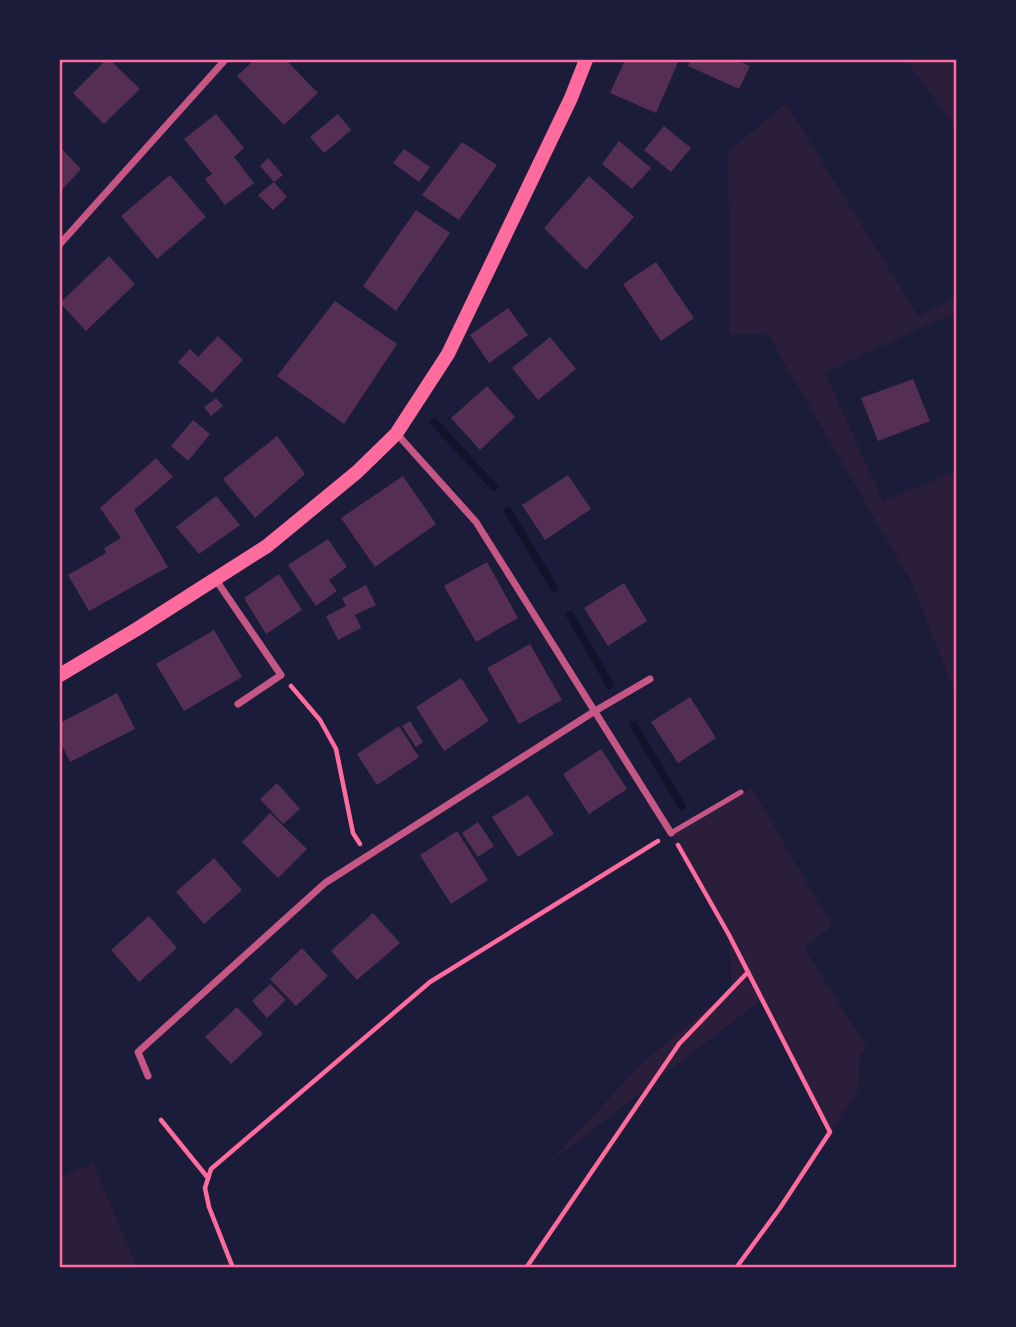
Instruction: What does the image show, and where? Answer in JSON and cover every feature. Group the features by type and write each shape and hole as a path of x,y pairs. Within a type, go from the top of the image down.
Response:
{"main road":[{"path":"60,675 267,546 358,472 396,433 448,354 571,98 586,60"}],"street":[{"path":"60,244 225,60"},
{"path":"396,433 476,522 671,832"},
{"path":"216,580 281,675 238,704"},
{"path":"148,1076 138,1052 325,883 595,711 650,679"}],"lane":[{"path":"671,832 741,792"}],"path":[{"path":"281,675 320,720 336,749 353,832 367,856"},
{"path":"233,1268 209,1208 205,1188 211,1169 430,982 671,832 748,972 830,1132 736,1268"},
{"path":"526,1268 679,1044 748,972"},
{"path":"161,1119 208,1178"}],"shaded area":[{"path":"906,60 956,60 956,128"},
{"path":"786,103 918,316 956,298 956,314 935,321 825,373 883,501 956,471 956,696 912,583 767,333 730,335 728,152"},
{"path":"752,788 832,926 804,948 867,1047 860,1056 858,1090 830,1132 761,1000 548,1164 644,1061 732,989 729,935 671,833"},
{"path":"93,1163 137,1267 60,1267 60,1178"}],"building":[{"path":"106,60 110,60 140,89 104,124 73,93"},
{"path":"254,60 286,60 318,93 284,125 237,76"},
{"path":"625,60 679,60 656,113 610,93"},
{"path":"691,60 736,60 750,66 739,89 688,66"},
{"path":"216,114 244,148 234,157 254,183 225,205 205,179 212,174 184,139"},
{"path":"338,114 351,130 324,153 310,137"},
{"path":"664,126 691,148 671,172 644,150"},
{"path":"619,141 651,168 632,189 602,164"},
{"path":"462,142 497,165 459,220 422,195"},
{"path":"60,147 81,169 60,192"},
{"path":"404,149 430,167 419,182 393,163"},
{"path":"268,158 283,175 274,182 260,166"},
{"path":"170,175 206,217 157,259 121,216"},
{"path":"589,176 634,217 586,270 544,228"},
{"path":"274,182 287,197 273,210 258,195"},
{"path":"416,210 450,233 396,311 363,286"},
{"path":"109,256 135,284 86,331 60,303"},
{"path":"656,262 694,318 661,341 623,284"},
{"path":"335,301 397,344 344,424 277,376"},
{"path":"508,308 528,335 489,363 470,335"},
{"path":"218,336 243,360 212,393 178,362 190,349 198,357"},
{"path":"550,337 576,369 538,400 512,368"},
{"path":"913,379 930,421 878,441 861,398"},
{"path":"487,386 515,417 480,450 451,418"},
{"path":"216,398 223,406 211,416 204,407"},
{"path":"193,420 210,434 188,461 171,446"},
{"path":"277,436 305,474 255,518 223,479"},
{"path":"156,458 173,477 134,510 168,567 89,611 68,575 106,553 104,548 121,538 100,508"},
{"path":"568,475 591,509 545,540 522,505"},
{"path":"403,476 436,524 375,567 341,518"},
{"path":"216,496 240,525 199,554 176,527"},
{"path":"328,539 347,567 329,580 337,591 316,606 288,565"},
{"path":"487,562 518,618 476,642 444,586"},
{"path":"279,574 302,610 266,634 244,598"},
{"path":"624,583 647,621 608,646 584,608"},
{"path":"366,585 376,605 355,615 361,628 338,640 326,616 346,606 342,598"},
{"path":"214,630 242,677 184,711 156,664"},
{"path":"530,644 562,700 519,724 487,668"},
{"path":"461,678 489,721 444,751 416,707"},
{"path":"117,693 135,729 70,762 60,741 60,723"},
{"path":"690,697 716,738 678,763 651,722"},
{"path":"410,721 423,742 416,747 402,726"},
{"path":"399,726 419,757 377,785 357,754"},
{"path":"601,749 627,789 589,814 563,774"},
{"path":"277,783 300,809 283,824 260,799"},
{"path":"528,795 554,834 518,857 492,817"},
{"path":"270,813 307,849 278,878 242,842"},
{"path":"478,822 494,846 478,857 462,833"},
{"path":"457,831 488,880 451,904 420,855"},
{"path":"214,858 242,890 204,924 176,892"},
{"path":"373,913 400,943 357,980 331,951"},
{"path":"149,916 177,948 139,982 111,950"},
{"path":"302,948 328,976 296,1006 270,979"},
{"path":"270,984 286,1000 267,1018 252,1001"},
{"path":"237,1007 263,1034 231,1064 205,1037"}],"waterway":[{"path":"434,422 494,487"},
{"path":"508,511 554,588"},
{"path":"570,615 610,685"},
{"path":"634,725 682,807"}]}
